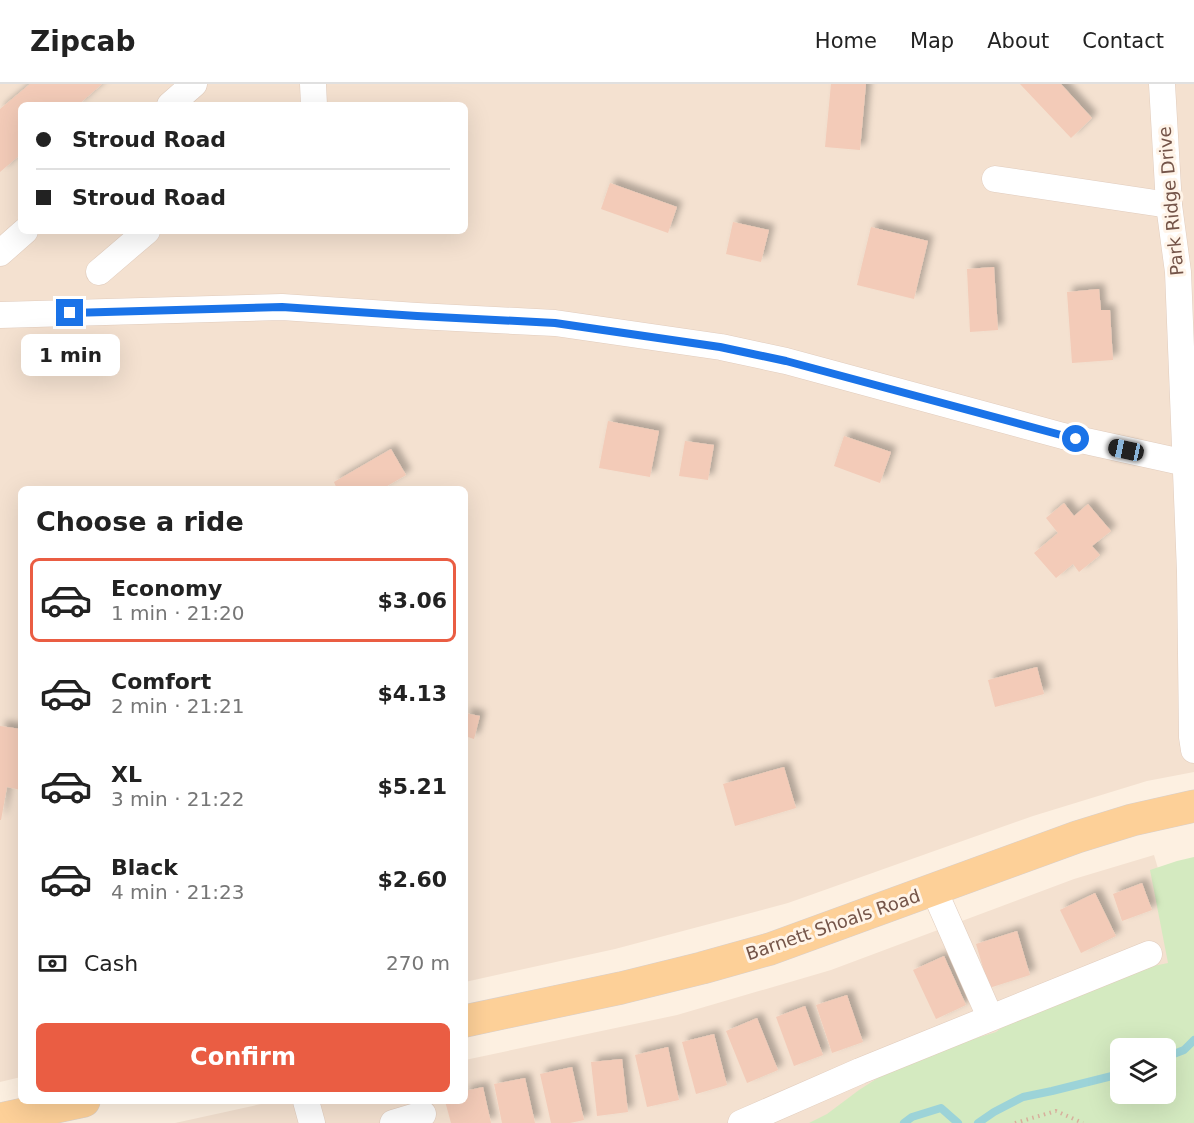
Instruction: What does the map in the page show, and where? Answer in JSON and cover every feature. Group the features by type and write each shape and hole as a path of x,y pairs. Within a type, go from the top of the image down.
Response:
{"main road":[{"name":"Barnett Shoals Road","path":"468,1020 621,988 770,949 1077,837 1132,820 1194,806"},
{"path":"0,1119 70,1104"}],"street":[{"path":"174,102 195,84"},
{"path":"313,84 314,102"},
{"name":"Park Ridge Drive","path":"1162,84 1168,205 1178,272 1191,601 1194,750"},
{"path":"995,179 1168,205"},
{"path":"0,253 22,234"},
{"path":"99,272 143,234"},
{"path":"0,315 282,307 555,323 720,347 786,361 1062,436 1186,463"},
{"path":"934,890 990,1017"},
{"path":"741,1123 990,1017 1149,954"},
{"path":"307,1104 312,1123"},
{"path":"393,1123 423,1114"}],"path":[{"path":"1015,1123 1056,1111 1083,1123"}],"shaded area":[{"path":"0,84 1194,84 1194,772 1147,781 1033,816 788,903 615,949 468,981 468,486 18,486 18,1078 0,1082"},
{"path":"1154,855 1185,959 817,1123 175,1123 261,1104 468,1104 468,1059 677,1015 831,970 1074,879"}],"green space":[{"path":"1194,857 1194,1123 809,1123 827,1114 906,1060 996,1032 1021,1013 1118,973 1168,963 1150,870"}],"building":[{"path":"30,84 102,84 81,102 18,102 18,157 0,172 0,109"},
{"path":"831,84 866,84 860,150 825,147"},
{"path":"1020,84 1061,84 1092,118 1071,138"},
{"path":"610,183 677,207 668,233 601,209"},
{"path":"733,222 769,230 761,262 726,254"},
{"path":"871,227 928,241 914,299 857,285"},
{"path":"994,267 998,330 970,332 967,269"},
{"path":"1099,289 1101,310 1110,310 1113,360 1072,363 1067,292"},
{"path":"608,421 659,431 650,477 599,468"},
{"path":"844,436 891,452 880,483 834,466"},
{"path":"685,441 714,445 708,480 679,476"},
{"path":"391,449 406,475 387,486 336,486 334,482"},
{"path":"1064,503 1074,516 1088,504 1111,531 1092,546 1100,555 1079,572 1073,564 1056,578 1034,553 1058,533 1046,518"},
{"path":"1037,667 1044,694 995,707 988,680"},
{"path":"468,714 480,716 474,739 468,737"},
{"path":"0,726 18,729 18,789 7,787 0,820"},
{"path":"784,767 796,808 735,826 723,784"},
{"path":"1142,883 1152,910 1122,921 1113,894"},
{"path":"1095,893 1116,936 1081,953 1060,910"},
{"path":"1017,931 1030,975 989,988 976,944"},
{"path":"944,956 966,1005 936,1019 913,970"},
{"path":"847,995 863,1042 832,1053 816,1005"},
{"path":"805,1006 823,1055 794,1066 776,1017"},
{"path":"757,1018 778,1070 747,1083 726,1031"},
{"path":"714,1034 727,1085 696,1094 682,1042"},
{"path":"668,1047 679,1100 647,1107 635,1055"},
{"path":"622,1059 628,1112 597,1116 591,1062"},
{"path":"572,1067 584,1120 551,1123 540,1074"},
{"path":"525,1078 535,1123 502,1123 494,1084"},
{"path":"483,1087 491,1123 451,1123 446,1104 468,1104 468,1090"}],"waterway":[{"path":"1176,1053 1184,1050 1194,1040"},
{"path":"978,1123 1023,1097 1110,1076"},
{"path":"904,1123 912,1117 941,1108 958,1123"}],"route":[{"path":"70,313 282,307 555,323 720,347 786,361 1076,439"}]}
